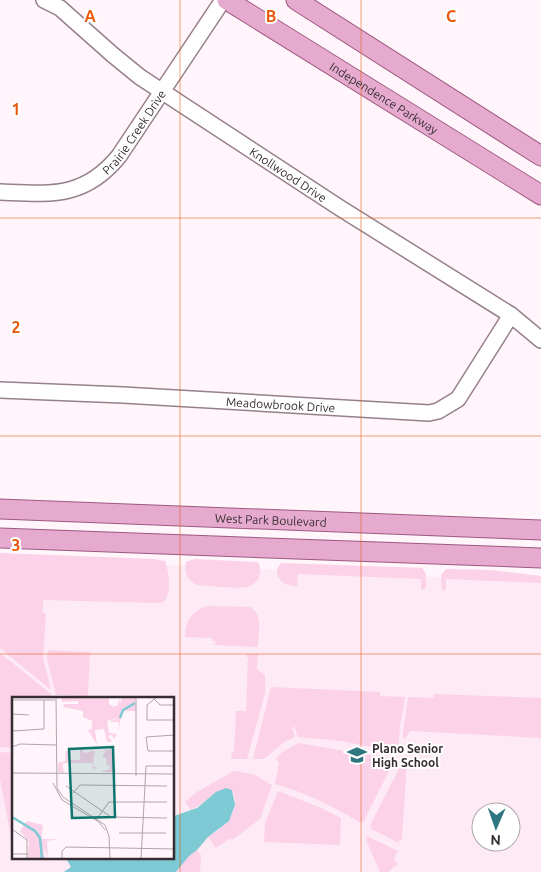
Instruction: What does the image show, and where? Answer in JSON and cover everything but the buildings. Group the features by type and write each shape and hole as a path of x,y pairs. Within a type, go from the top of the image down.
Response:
{"main road":[{"name":"Independence Parkway","path":"227,0 541,195"},
{"path":"296,0 541,156"},
{"name":"West Park Boulevard","path":"0,509 541,530"},
{"path":"0,538 541,558"}],"street":[{"name":"Knollwood Drive","path":"44,0 60,8 113,55 162,92 511,316 541,340"},
{"name":"Prairie Creek Drive","path":"0,192 49,194 65,192 97,178 120,156 223,0"},
{"name":"Meadowbrook Drive","path":"0,390 123,395 429,413 438,411 458,399 511,316"}],"shaded area":[{"path":"0,553 165,561 169,576 167,598 164,602 157,603 43,600 43,612 46,615 43,658 51,690 0,648"},
{"name":"Plano Senior High School","path":"0,557 541,582 541,872 0,872"},
{"path":"195,559 258,562 259,578 254,584 241,588 197,585 191,581 185,570 186,562"},
{"path":"281,563 422,568 426,574 426,588 421,589 421,579 298,574 297,586 291,586 283,582 277,575 277,569"},
{"path":"446,569 491,570 541,576 541,583 446,579 446,589 442,591 441,575"},
{"path":"207,606 250,607 254,610 259,619 258,647 215,645 215,641 212,641 212,638 185,637 190,617"},
{"path":"48,650 90,652 88,696 56,695 47,659"},
{"path":"0,653 52,697 12,697 12,748 0,747"},
{"path":"247,654 258,654 257,669 265,675 265,693 247,759 231,759 232,752 234,752 236,711 246,711"},
{"path":"271,687 380,692 380,696 405,697 398,752 341,741 298,737 294,726 292,728 295,737 284,742 264,759 253,759"},
{"path":"434,694 541,698 541,738 410,731 405,739 403,738 408,697 434,698"},
{"path":"298,743 395,759 364,821 361,823 318,800 275,784 279,763 276,759 281,753"},
{"path":"0,752 12,753 12,842 0,779"},
{"path":"407,759 402,840 399,840 399,843 371,829 370,825 402,763"},
{"path":"234,771 253,774 272,785 260,819 232,840 231,838 216,848 208,837 220,829 232,814 235,801 234,793 221,790 191,810 185,802 197,792"},
{"path":"278,791 341,818 340,845 264,842 265,823"},
{"path":"367,836 398,851 394,859 398,864 388,872 380,872 366,840"},
{"path":"197,850 201,855 200,872 176,872 189,856"}],"water":[{"path":"226,788 232,790 235,805 229,821 208,837 176,872 64,872 71,867 67,860 175,860 175,816 197,808 216,792"}],"place":[{"name":"Plano Senior High School","path":"357,755"}]}
